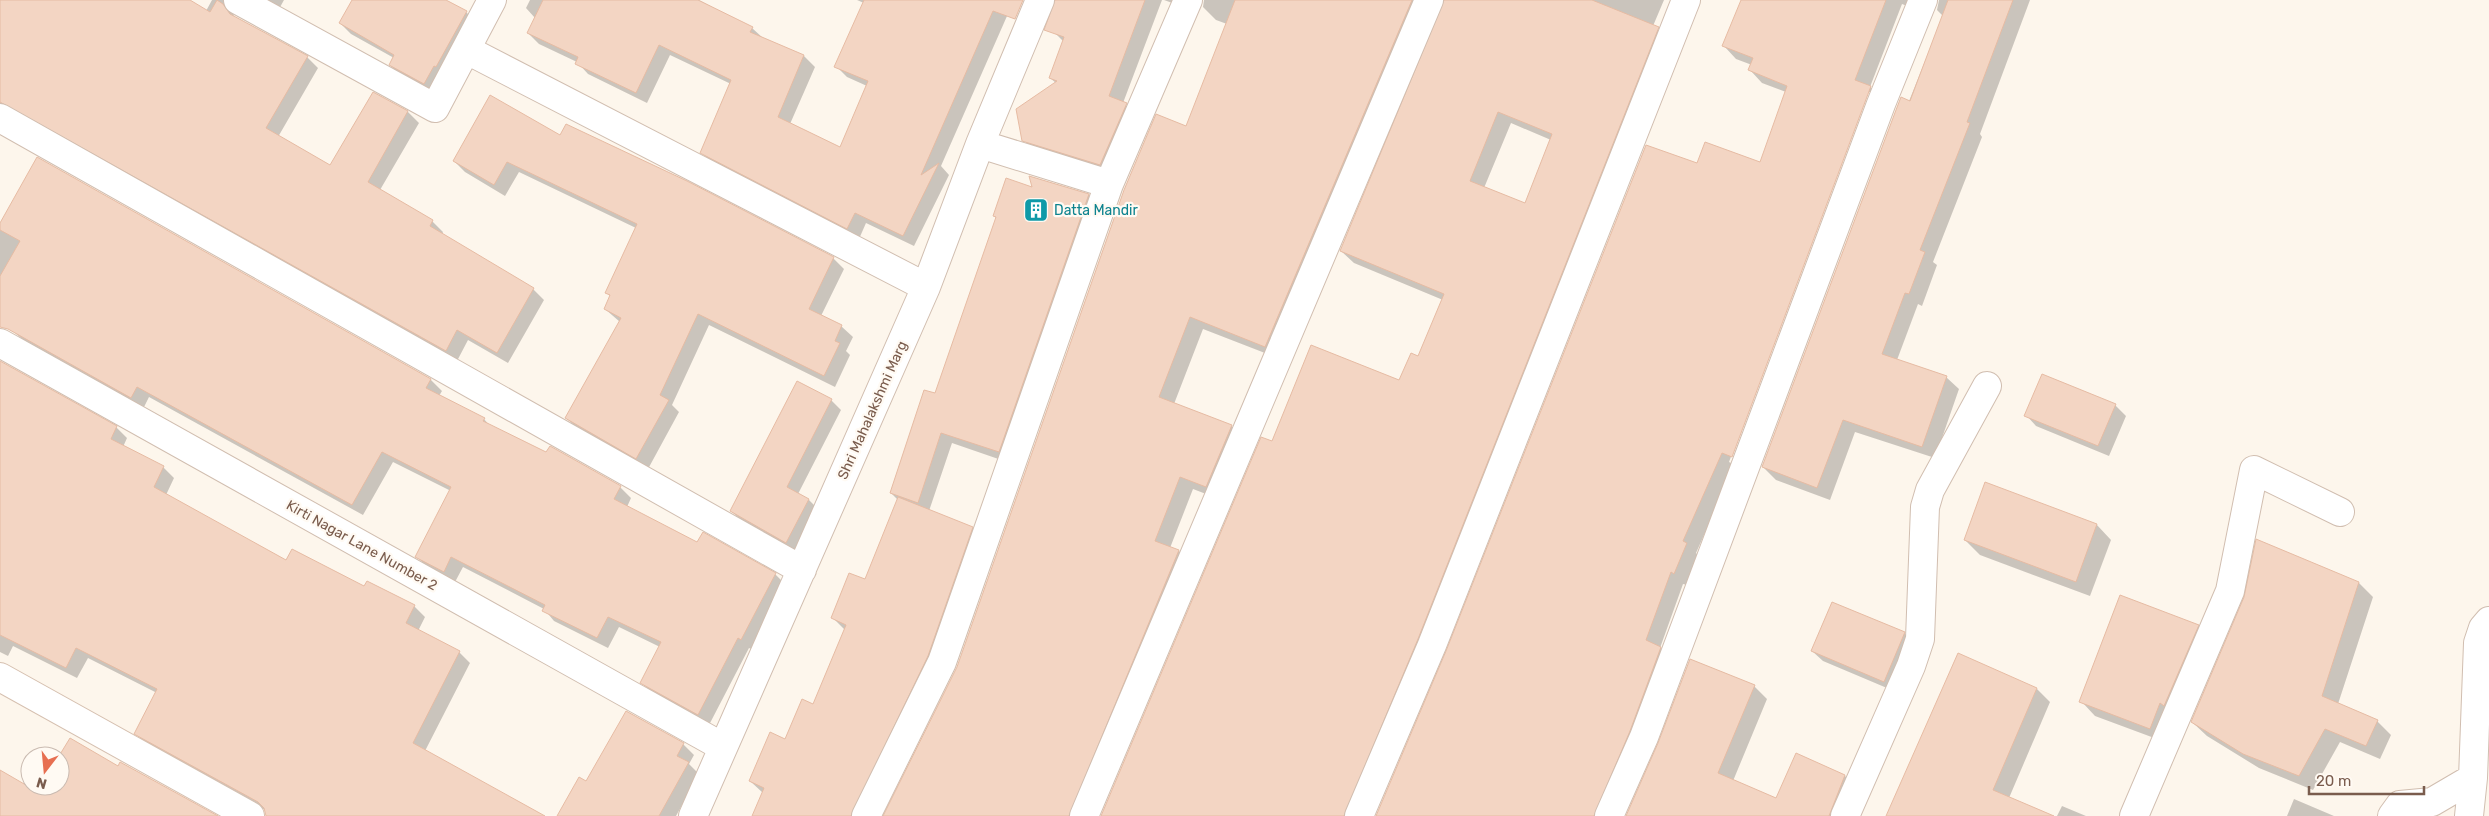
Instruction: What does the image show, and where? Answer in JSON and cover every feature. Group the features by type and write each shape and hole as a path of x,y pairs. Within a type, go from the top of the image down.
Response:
{"street":[{"path":"238,0 435,108 492,0"},
{"name":"Shri Mahalakshmi Marg","path":"693,816 926,287 980,144 1040,0"},
{"path":"866,816 942,662 1109,184 1188,0"},
{"path":"1084,816 1429,0"},
{"path":"1359,816 1432,646 1686,0"},
{"path":"1609,816 1644,737 1881,104 1923,0"},
{"path":"467,50 926,287"},
{"path":"0,118 802,570"},
{"path":"980,144 1109,184"},
{"name":"Kirti Nagar Lane Number 2","path":"0,343 723,747"},
{"path":"1845,816 1911,666 1920,639 1925,507 1930,490 1987,386"},
{"path":"2134,816 2230,592 2254,470 2340,512"},
{"path":"2469,816 2473,778 2478,643 2483,628 2489,621"},
{"path":"0,677 250,816"},
{"path":"2392,816 2400,805 2432,802 2473,778"}],"building":[{"path":"0,0 190,0 210,12 217,0 223,4 230,14 308,56 266,128 330,165 373,92 408,111 368,182 433,220 430,226 534,288 497,353 457,330 446,351 0,102"},
{"path":"352,0 446,0 467,11 436,67 434,66 424,84 389,65 394,55 339,23"},
{"path":"543,0 698,0 753,27 750,32 804,55 778,117 840,147 868,81 834,67 864,0 1023,0 1015,19 993,11 921,175 939,163 903,236 855,213 847,229 700,153 731,80 659,45 636,93 575,64 578,57 527,33"},
{"path":"1055,0 1145,0 1109,96 1127,103 1100,165 1022,141 1016,109 1057,81 1049,78 1064,37 1044,30"},
{"path":"1235,0 1412,0 1265,347 1190,317 1159,397 1232,425 1206,487 1180,477 1155,541 1179,550 1069,816 883,816 957,667 1124,190 1156,114 1186,126"},
{"path":"1444,0 1592,0 1659,27 1418,639 1344,816 1101,816 1261,437 1272,441 1311,345 1399,380 1411,353 1418,356 1444,294 1340,251","holes":["1498,112 1552,134 1525,203 1470,181"]},
{"path":"1741,0 1886,0 1855,80 1871,86 1732,457 1722,453 1683,541 1687,543 1674,574 1671,572 1646,640 1661,647 1630,731 1594,816 1376,816 1446,651 1646,145 1697,163 1705,142 1760,162 1787,86 1748,70 1753,58 1722,46"},
{"path":"1948,0 2013,0 1967,122 1970,123 1920,250 1925,252 1909,294 1905,293 1882,354 1947,376 1922,447 1843,420 1817,488 1762,467 1901,97 1910,101"},
{"path":"490,95 560,135 566,124 687,181 834,257 809,309 842,325 835,341 840,343 824,376 698,314 660,395 669,400 636,459 565,418 621,318 604,309 610,295 605,293 637,224 507,162 494,185 453,161"},
{"path":"37,157 431,379 426,388 485,418 483,421 546,452 550,446 621,486 614,499 697,542 703,532 776,573 741,640 738,638 698,715 640,683 661,642 608,617 597,638 542,611 545,605 451,557 444,572 415,557 451,487 382,452 352,505 137,387 131,398 8,329 0,327 0,276 20,241 0,230 0,223"},
{"path":"1029,176 1089,194 999,452 941,433 918,503 890,493 924,390 935,393 996,217 993,216 1006,178 1032,187"},
{"path":"0,361 117,426 111,439 164,466 154,487 286,560 292,549 364,586 367,581 415,605 406,623 460,651 413,743 545,816 266,816 264,808 258,802 134,734 157,689 76,648 66,668 0,635"},
{"path":"2042,374 2116,404 2098,446 2024,416"},
{"path":"797,381 832,399 787,487 809,499 786,543 730,511"},
{"path":"1985,482 2097,524 2076,582 1964,540"},
{"path":"898,497 973,527 928,656 851,816 752,816 764,788 749,781 770,732 785,739 802,699 813,704 846,625 831,618 849,573 865,579"},
{"path":"2256,539 2359,582 2322,696 2378,720 2366,746 2325,729 2299,776 2243,754 2191,722 2244,597"},
{"path":"2120,595 2199,625 2164,706 2160,703 2150,729 2079,702"},
{"path":"1832,602 1905,632 1884,682 1811,651"},
{"path":"1958,653 2037,688 1993,790 2054,816 1886,816"},
{"path":"1690,659 1755,685 1718,773 1776,798 1796,753 1845,775 1829,816 1626,816 1658,743"},
{"path":"626,711 684,743 677,756 689,762 659,816 557,816 579,777 586,781"},
{"path":"70,738 118,766 120,762 218,816 0,816 0,770 20,782 20,796 70,796 70,746 65,746"}],"place":[{"name":"Datta Mandir","path":"1036,210"}]}
